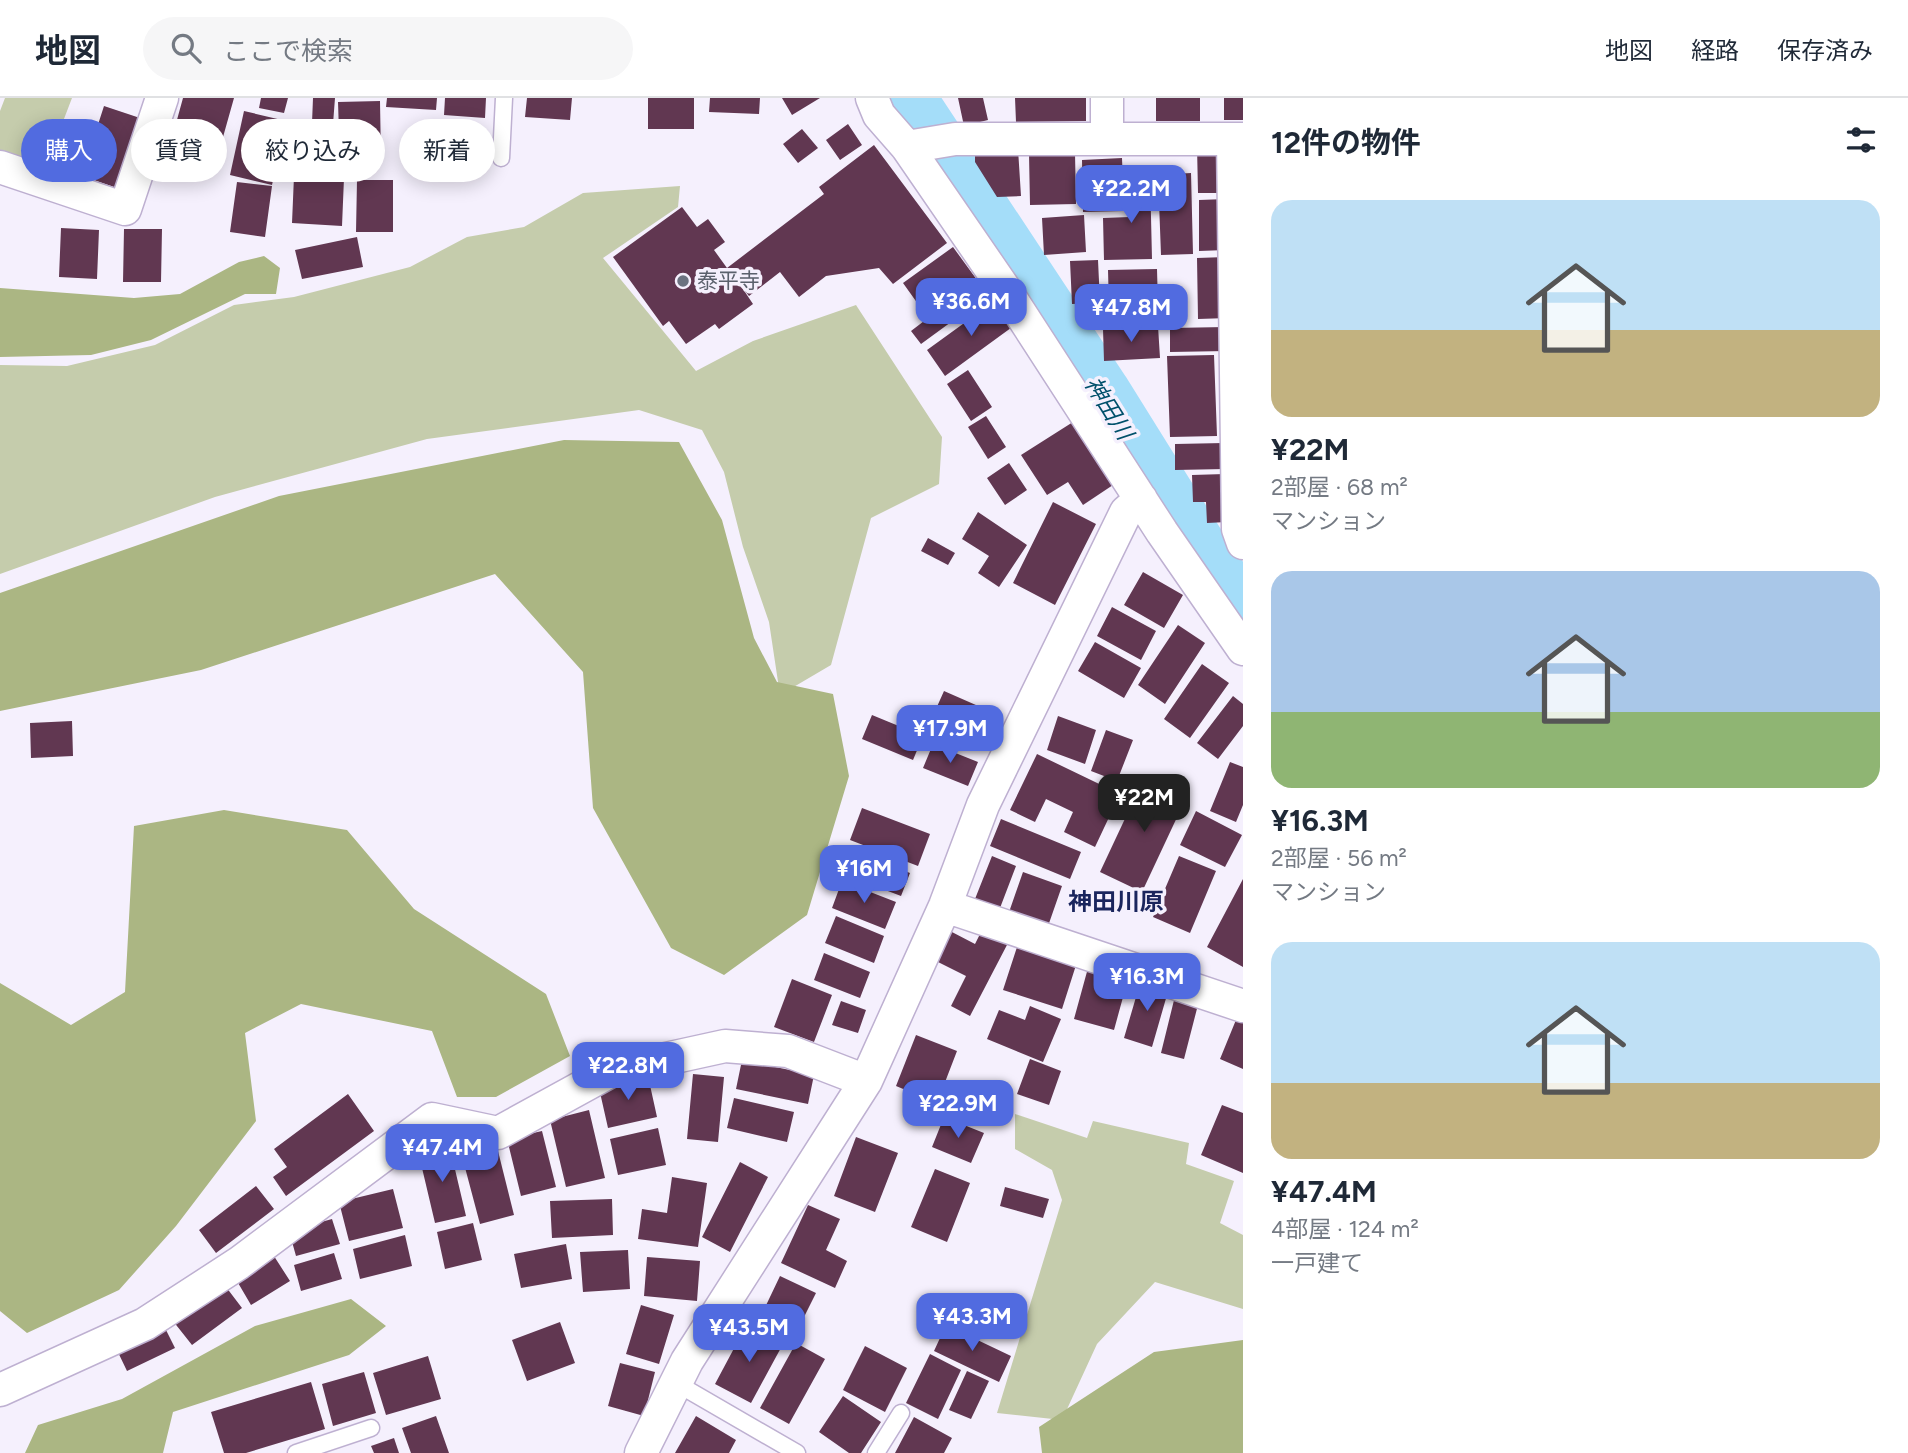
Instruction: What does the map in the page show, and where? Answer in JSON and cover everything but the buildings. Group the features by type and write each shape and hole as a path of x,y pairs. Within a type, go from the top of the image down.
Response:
{"street":[{"path":"0,167 125,209 162,98"},
{"path":"872,98 879,115 922,144 1034,333 1141,499 1243,649"},
{"path":"1107,98 1107,138"},
{"path":"922,144 1107,138 1238,139 1238,529 1243,543"},
{"path":"641,1453 676,1382 866,1081 945,906 984,805 1126,512 1141,499"},
{"path":"945,906 1243,1006"},
{"path":"0,1390 145,1324 239,1263 432,1119 498,1133 611,1071 725,1046 788,1051 866,1081"}],"lane":[{"path":"501,158 504,98"},
{"path":"676,1382 797,1453"},
{"path":"876,1453 901,1413"},
{"path":"296,1453 371,1428"}],"green space":[{"path":"5,98 72,98 64,119 21,119 21,163 0,155 0,111"},
{"path":"680,186 678,207 603,258 696,371 753,341 856,305 942,437 939,484 871,518 831,665 780,695 769,622 743,547 724,472 702,430 639,410 427,439 215,497 0,574 0,365 67,366 155,345 234,305 294,297 410,267 467,237 524,227 583,193"},
{"path":"264,256 280,268 276,294 245,294 151,340 91,355 0,357 0,288 134,298 180,294 239,262"},
{"path":"564,440 679,442 722,520 754,638 777,682 833,694 849,776 807,915 724,975 671,948 593,808 583,672 495,574 201,670 0,711 0,593 279,496"},
{"path":"224,810 347,830 414,909 546,994 570,1056 496,1097 457,1097 432,1031 301,1004 245,1033 256,1121 176,1226 119,1290 27,1333 0,1311 0,983 71,1025 125,992 134,826"},
{"path":"1015,1114 1087,1138 1093,1121 1189,1143 1186,1164 1234,1181 1220,1223 1243,1235 1243,1309 1155,1282 1097,1344 1062,1420 997,1413 1062,1200 1052,1170 1015,1149"},
{"path":"351,1299 386,1326 349,1355 173,1412 163,1453 25,1453 38,1425 122,1399 255,1326"},
{"path":"1243,1340 1243,1453 1042,1453 1039,1427 1154,1352"}],"waterway":[{"name":"神田川","path":"905,98 1100,393 1206,563 1243,613"}],"place":[{"name":"泰平寺","path":"683,281"}],"district":[{"name":"神田川原","path":"1116,902"}]}
